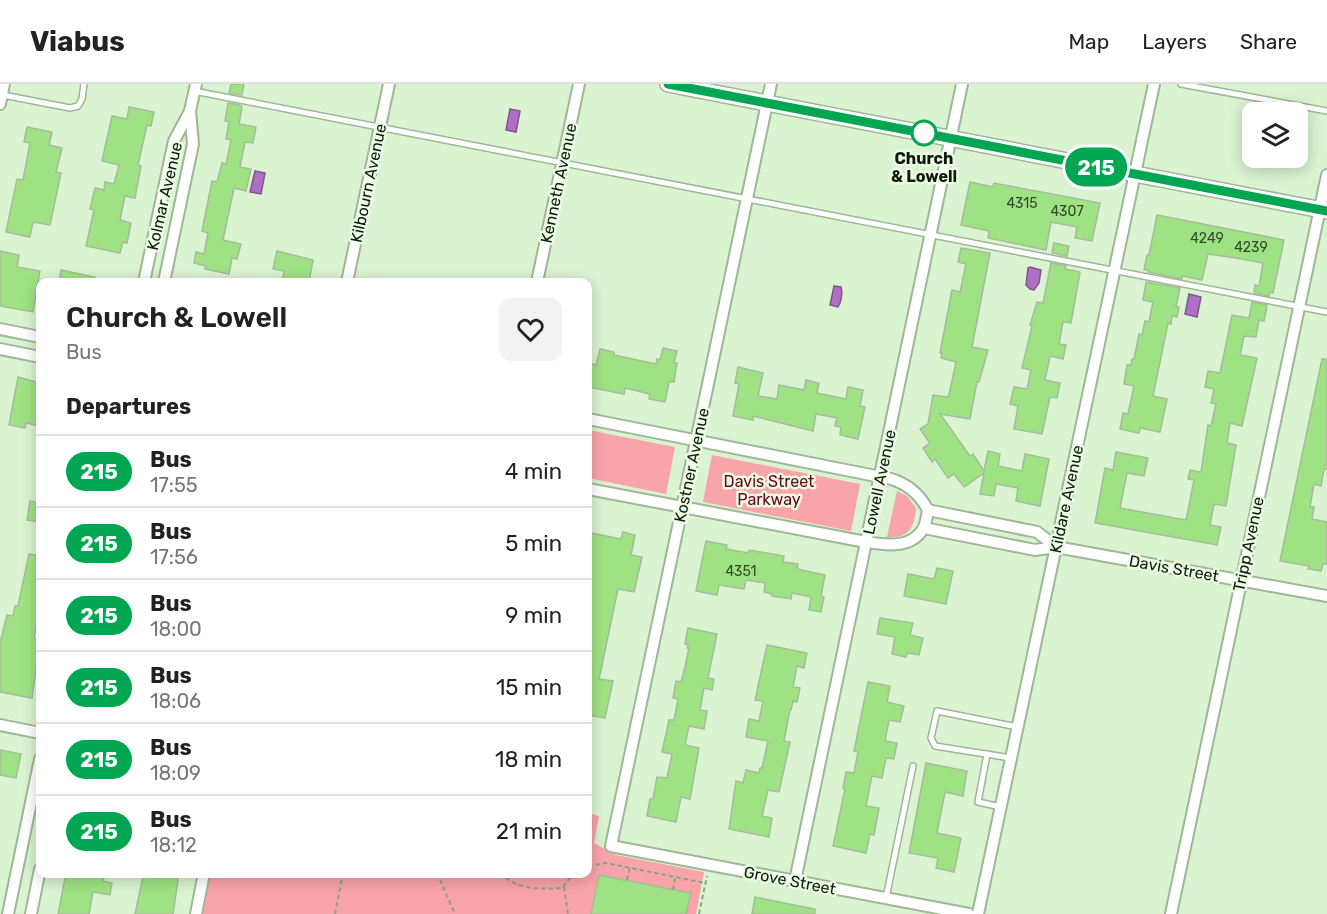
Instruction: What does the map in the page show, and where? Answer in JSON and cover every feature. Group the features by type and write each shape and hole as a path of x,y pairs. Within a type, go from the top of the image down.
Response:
{"street":[{"name":"Kilbourn Avenue","path":"348,278 389,84"},
{"name":"Kenneth Avenue","path":"538,278 579,84"},
{"path":"668,84 1323,211"},
{"name":"Kostner Avenue","path":"611,846 771,84"},
{"name":"Lowell Avenue","path":"795,881 962,84"},
{"name":"Kildare Avenue","path":"978,914 1154,84"},
{"name":"Kolmar Avenue","path":"145,278 174,141 190,111 195,87"},
{"name":"Kolmar Avenue","path":"165,278 193,144 190,111"},
{"name":"Tripp Avenue","path":"1171,914 1299,307 1323,211 1327,175"},
{"path":"0,329 36,336"},
{"path":"0,349 36,356"},
{"path":"592,420 895,480 910,488 922,499 928,510 924,528 914,539 902,544 866,543 592,490"},
{"name":"Davis Street","path":"928,510 1037,532 1056,547"},
{"name":"Davis Street","path":"924,528 1035,550 1056,547 1327,596"},
{"path":"0,725 36,732"},
{"path":"8,914 36,778"},
{"name":"Grove Street","path":"611,846 969,914"},
{"path":"31,914 38,878"},
{"path":"196,914 203,878"}],"lane":[{"path":"2,95 69,108 78,106 82,99 84,84"},
{"path":"1182,84 1327,111"},
{"path":"195,87 380,129 1327,312"},
{"path":"1011,758 935,746 931,738 937,711 1018,727"},
{"path":"987,754 978,802 1001,807"},
{"path":"886,898 914,766"}],"path":[{"path":"592,865 606,863 705,883"},
{"path":"627,880 630,867"},
{"path":"699,914 707,874 714,875"},
{"path":"673,890 675,876"},
{"path":"335,914 343,878"},
{"path":"439,878 455,914"},
{"path":"505,878 524,887 540,889 564,887"},
{"path":"568,914 564,887 570,878"}],"green space":[{"path":"592,431 675,447 666,494 592,479"},
{"name":"Davis Street Parkway","path":"712,455 860,484 851,531 703,502"},
{"path":"897,491 907,496 916,508 914,521 905,534 887,537"},
{"path":"592,814 599,816 594,843 616,855 704,872 696,914 201,914 208,878 592,878"}],"shaded area":[{"path":"510,109 520,111 516,132 506,130"},
{"path":"255,171 265,173 261,194 250,192"},
{"path":"1030,267 1041,270 1039,283 1034,290 1026,285"},
{"path":"834,286 842,289 838,307 830,305"},
{"path":"1189,294 1201,297 1197,317 1185,314"}],"building":[{"path":"231,84 244,84 242,95 229,93"},
{"path":"228,103 242,107 239,124 256,127 253,143 245,142 240,167 251,169 246,191 234,188 223,240 241,244 237,259 232,258 229,274 205,269 206,266 194,263 196,252 204,254 208,233 202,231 212,181 217,182 222,163 226,164 231,140 226,139 229,122 225,121"},
{"path":"129,107 154,112 151,126 147,125 138,165 141,166 135,198 125,196 120,220 131,223 127,243 123,242 120,253 86,246 94,210 90,209 95,188 104,190 105,182 114,184 119,165 102,161 112,116 127,119"},
{"path":"27,127 52,132 49,145 62,148 56,172 61,173 50,225 33,222 30,237 6,232 17,179 23,180 30,143 24,142"},
{"path":"970,182 993,187 994,183 1100,203 1092,241 1075,238 1077,227 1051,222 1046,250 988,238 989,231 961,225"},
{"path":"1157,215 1284,240 1273,293 1270,292 1269,296 1254,293 1255,285 1259,286 1263,263 1236,258 1208,254 1202,280 1182,276 1182,279 1144,270"},
{"path":"1054,243 1069,246 1067,256 1052,253"},
{"path":"961,248 990,253 972,347 988,350 979,382 977,382 970,419 940,414 970,456 973,454 984,471 988,451 1000,454 998,466 1022,471 1025,454 1049,459 1040,506 1016,501 1018,488 996,484 994,496 980,494 984,473 964,487 954,474 948,478 935,459 932,462 923,448 930,443 920,429 928,424 933,395 947,397 949,395 956,362 941,358 942,353 940,353 952,290 960,292 966,264 958,262"},
{"path":"0,251 19,255 17,267 40,271 39,278 36,278 33,312 0,306"},
{"path":"277,251 313,260 310,278 283,278 284,271 273,269"},
{"path":"1051,263 1080,272 1071,323 1063,322 1059,344 1066,345 1063,359 1050,356 1045,380 1060,383 1057,398 1050,397 1042,434 1014,429 1018,406 1010,404 1014,387 1027,389 1031,370 1022,368 1032,326 1030,325 1037,302 1043,303"},
{"path":"61,270 95,277 95,278 60,278"},
{"path":"1146,282 1180,288 1176,307 1179,307 1177,317 1172,316 1171,324 1168,323 1153,396 1167,399 1160,432 1140,428 1139,433 1120,429 1123,413 1128,414 1134,386 1124,384 1127,365 1131,365 1134,359 1139,334 1142,335 1145,321 1149,322 1153,302 1143,300"},
{"path":"1252,302 1267,305 1264,321 1259,320 1256,337 1244,336 1240,355 1257,358 1242,426 1230,423 1227,443 1236,445 1226,506 1214,504 1210,525 1221,527 1217,545 1095,523 1105,468 1113,470 1116,452 1148,458 1144,476 1127,473 1120,508 1186,520 1194,480 1188,479 1190,470 1201,472 1208,425 1211,426 1216,404 1211,403 1214,389 1205,387 1208,371 1220,373 1232,315 1249,318"},
{"path":"663,348 677,351 674,363 677,363 674,382 669,382 665,402 649,399 650,394 625,388 624,394 592,388 592,364 596,365 600,349 614,352 614,355 656,364 657,359 660,360"},
{"path":"1322,359 1327,359 1327,469 1324,469 1321,486 1314,484 1310,507 1314,507 1312,519 1327,522 1327,564 1323,564 1321,571 1308,569 1309,566 1280,561"},
{"path":"738,367 763,373 758,396 777,399 779,385 804,390 806,380 819,383 817,393 846,399 848,387 863,390 860,406 865,407 858,439 840,435 841,427 835,426 837,418 816,414 813,431 753,416 753,420 733,416 739,384 735,383"},
{"path":"18,377 36,382 36,425 26,423 25,428 9,425"},
{"path":"30,501 36,502 36,521 27,520"},
{"path":"623,532 635,535 631,555 642,557 634,592 618,589 599,679 613,681 605,718 592,716 592,533 621,539"},
{"path":"706,541 727,545 726,549 784,556 783,562 798,564 797,569 825,575 821,612 809,610 811,597 792,593 791,599 772,596 764,592 765,583 746,580 744,589 719,585 717,595 696,591"},
{"path":"29,554 36,555 34,639 36,639 36,669 32,698 0,692 0,643 7,615 13,616 15,606 18,606"},
{"path":"937,568 953,571 946,604 904,596 908,574 934,579"},
{"path":"880,618 913,623 910,635 923,638 919,655 907,653 906,657 892,654 895,637 877,634"},
{"path":"688,628 717,634 708,678 714,679 712,690 704,688 700,710 707,711 704,729 689,726 685,745 699,748 690,799 681,797 676,822 647,816 657,777 667,778 672,754 662,752 669,720 674,720 678,699 673,698 676,681 681,682 685,667 689,648 687,648 688,644 685,644"},
{"path":"767,645 807,653 804,668 797,666 793,687 800,688 797,702 793,701 790,710 784,741 790,742 779,792 768,790 762,816 772,818 769,837 729,829 736,781 743,783 746,770 759,773 768,741 746,737 749,719 759,721 763,701 755,700"},
{"path":"868,682 890,686 887,702 904,706 900,722 889,720 885,741 897,743 894,759 886,758 882,778 872,776 866,806 879,808 874,835 870,834 866,853 833,846 845,789 843,788 846,772 854,773 858,752 854,751"},
{"path":"0,750 21,754 16,778 0,775"},
{"path":"926,763 967,771 963,796 945,792 937,833 961,838 954,872 936,868 938,858 909,853"},
{"path":"599,875 691,893 686,914 591,914"},
{"path":"65,878 104,878 103,881 112,883 110,895 93,892 89,914 58,914"},
{"path":"143,878 178,878 173,914 135,914"},
{"path":"755,897 815,909 815,914 752,914"}],"bus line":[{"name":"215","path":"668,84 1327,211"}],"place":[{"name":"Church & Lowell","path":"924,133"}]}
